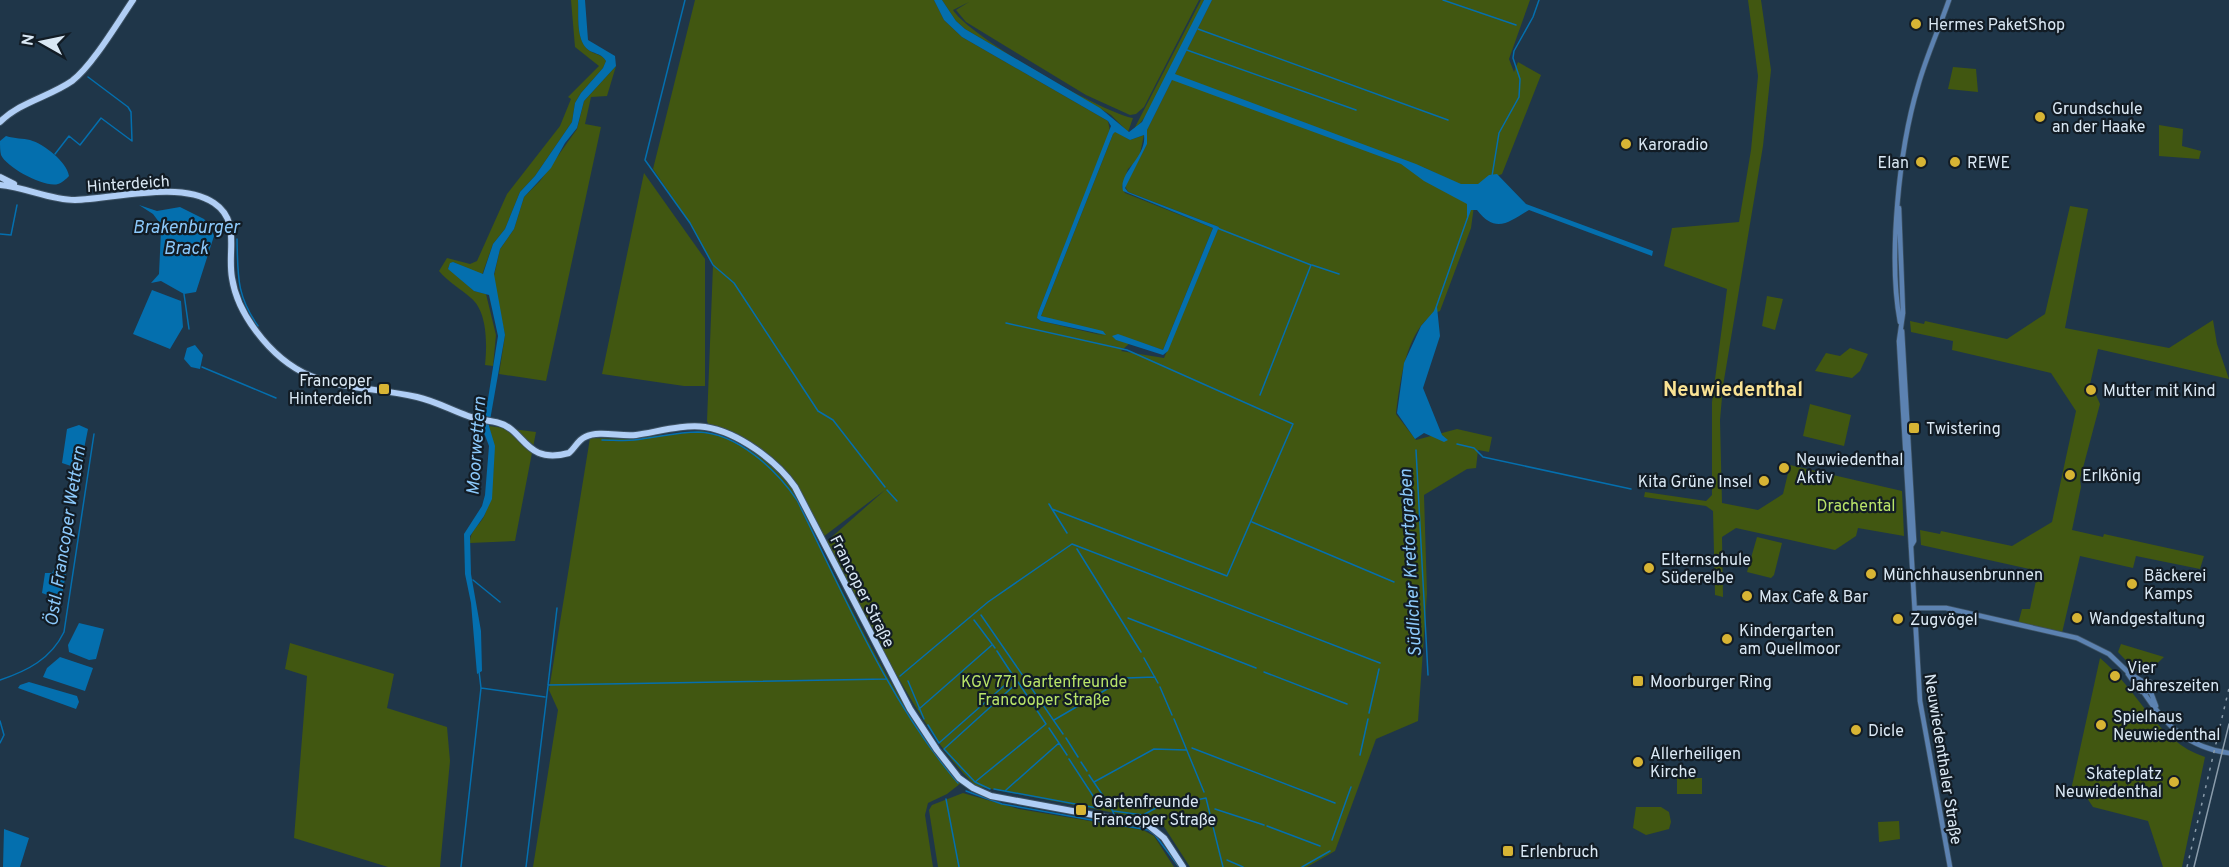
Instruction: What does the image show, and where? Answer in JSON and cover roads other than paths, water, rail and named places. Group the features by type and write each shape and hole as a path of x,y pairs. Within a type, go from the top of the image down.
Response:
{"main road":[{"path":"0,122 12,112 74,79 134,0"},
{"path":"0,177 26,189"},
{"name":"Hinterdeich","path":"0,185 70,200 168,193 192,195 209,200 223,211 230,224 231,274 242,310 279,358 330,384 417,397 482,420 495,422"},
{"name":"Francoper Straße","path":"495,422 513,430 531,450 552,454 569,453 583,438 591,435 631,435 695,427 717,431 751,446 781,469 795,487 910,710 959,778 973,788 991,796 1148,825 1164,838 1184,867"}],"street":[{"name":"Neuwiedenthaler Straße","path":"1948,0 1917,88 1905,149 1896,234 1909,540 1921,710 1950,867"},
{"path":"1915,608 1946,608 2062,633 2100,648 2142,681 2150,682 2150,690 2158,712"},
{"path":"2125,669 2174,730 2192,743 2229,753"},
{"path":"2138,686 2142,681"},
{"path":"2144,693 2150,690"}],"water":[{"path":"578,0 585,0 588,40 615,56 616,66 584,101 577,128 565,143 551,168 524,197 514,229 500,249 494,274 505,335 489,426 495,446 492,499 484,516 470,536 471,574 481,631 482,671 477,674 471,603 465,574 464,534 482,506 485,495 489,446 483,430 498,336 489,295 474,291 448,269 450,263 453,262 483,274 493,244 505,229 520,192 535,176 572,122 575,103 581,93 603,68 606,61 585,47 582,41"},
{"path":"934,0 942,0 956,21 965,29 1100,108 1129,132 1142,122 1204,0 1212,0 1175,74 1416,164 1461,184 1478,184 1489,175 1497,174 1526,204 1653,251 1652,256 1529,210 1503,224 1497,224 1484,218 1477,210 1471,210 1437,307 1440,336 1423,388 1442,435 1448,440 1444,442 1424,433 1415,439 1397,413 1404,363 1421,326 1434,311 1467,217 1467,204 1424,181 1401,164 1172,80 1147,130 1147,144 1125,188 1128,192 1219,227 1168,351 1163,355 1116,340 1112,336 1118,334 1163,350 1213,228 1123,191 1125,177 1141,150 1144,135 1130,140 1115,132 1113,134 1041,316 1103,331 1106,335 1041,321 1037,318 1038,313 1111,126 1108,121 962,37 944,20"},
{"path":"6,136 30,140 42,145 64,165 69,176 64,181 52,184 36,180 18,171 1,155 0,141"},
{"name":"Brakenburger Brack","path":"139,205 157,211 180,207 204,219 209,225 214,236 196,292 184,294 161,281 151,283 159,274 161,231 159,222 153,214"},
{"path":"152,290 181,301 183,327 170,349 133,334"},
{"path":"195,345 203,355 200,369 191,367 184,359 187,348"},
{"path":"79,425 88,429 80,469 62,463 67,429"},
{"path":"57,564 67,568 61,600 42,593 45,573 52,573"},
{"path":"79,623 104,629 96,659 89,660 69,652 68,645"},
{"path":"60,657 93,668 85,691 43,677 47,668"},
{"path":"29,682 77,696 79,702 76,709 18,688"},
{"path":"4,829 29,838 20,867 3,867"}],"waterway":[{"path":"685,0 645,160 690,223 713,265 734,283 818,411 833,420 885,487"},
{"path":"1443,0 1516,25"},
{"path":"1492,176 1499,133 1519,97 1520,79 1513,58 1514,51 1533,17 1539,0"},
{"path":"1198,29 1448,120"},
{"path":"1184,49 1356,110"},
{"path":"55,154 69,136 80,145 101,118 132,141 131,112 128,107 88,77"},
{"path":"0,234 11,235 17,205"},
{"path":"1217,228 1311,265 1260,395"},
{"path":"237,239 238,274 242,294 258,326"},
{"path":"1312,265 1339,274"},
{"path":"184,294 189,329"},
{"path":"1006,323 1127,350 1293,424 1227,576 1052,509 1049,504"},
{"path":"202,367 276,398"},
{"path":"602,440 634,440 690,432 713,434 741,446 767,466 797,500 889,683 910,718 958,783"},
{"name":"Östl. Francoper Wettern","path":"0,680 37,663 52,650 64,632 94,434"},
{"path":"1457,444 1474,448 1483,457 1631,489"},
{"name":"Südlicher Kretortgraben","path":"1416,450 1428,675"},
{"path":"887,490 897,501"},
{"path":"1052,509 1067,533"},
{"path":"1252,522 1394,582"},
{"path":"900,676 988,602 1072,544 1380,663"},
{"path":"1077,549 1141,652"},
{"path":"473,580 500,602"},
{"path":"557,608 548,685 886,679"},
{"path":"981,615 1063,734"},
{"path":"1128,618 1256,668"},
{"path":"974,620 995,648"},
{"path":"919,709 992,645"},
{"path":"928,725 939,743 1014,677 997,651"},
{"path":"1144,658 1158,683"},
{"path":"1369,713 1379,669"},
{"name":"Moorwettern","path":"461,867 481,688 479,671"},
{"path":"1264,672 1347,704"},
{"path":"1054,720 1126,678 1155,677"},
{"path":"908,681 924,719"},
{"path":"975,782 1046,724 1018,682 944,749 975,782 990,789"},
{"name":"Moorwettern","path":"526,867 548,686"},
{"path":"1160,687 1172,715"},
{"path":"481,688 545,697"},
{"path":"1174,719 1204,792"},
{"path":"1360,755 1368,719"},
{"name":"Östl. Francoper Wettern","path":"0,721 4,735 0,743"},
{"path":"1049,728 1067,755"},
{"path":"1066,738 1078,757"},
{"path":"1006,790 1059,743"},
{"path":"1192,748 1335,803"},
{"path":"1094,782 1154,749 1186,750"},
{"path":"994,789 1097,808 1099,805 1069,759"},
{"path":"1081,762 1087,771"},
{"path":"1089,775 1110,806"},
{"path":"1332,840 1351,787"},
{"path":"966,791 1002,804 1148,830 1155,835 1179,867"},
{"path":"1113,811 1143,815 1156,808 1206,798 1223,867"},
{"path":"946,799 959,867"},
{"path":"1111,808 1114,814"},
{"path":"1215,809 1264,825"},
{"path":"1267,826 1320,846"},
{"path":"1302,867 1330,851"},
{"path":"1227,860 1243,867"}],"tram line":[{"path":"2194,867 2229,724"}],"railway":[{"path":"2187,867 2229,688"}],"place":[{"name":"Hermes PaketShop","path":"1916,24"},
{"name":"Grundschule an der Haake","path":"2040,117"},
{"name":"Karoradio","path":"1626,144"},
{"name":"Elan","path":"1921,162"},
{"name":"REWE","path":"1955,162"},
{"name":"Francoper Hinterdeich","path":"384,389"},
{"name":"Mutter mit Kind","path":"2091,390"},
{"name":"Twistering","path":"1914,428"},
{"name":"Neuwiedenthal Aktiv","path":"1784,468"},
{"name":"Erlkönig","path":"2070,475"},
{"name":"Kita Grüne Insel","path":"1764,481"},
{"name":"Elternschule Süderelbe","path":"1649,568"},
{"name":"Münchhausenbrunnen","path":"1871,574"},
{"name":"Bäckerei Kamps","path":"2132,584"},
{"name":"Max Cafe & Bar","path":"1747,596"},
{"name":"Wandgestaltung","path":"2077,618"},
{"name":"Zugvögel","path":"1898,619"},
{"name":"Kindergarten am Quellmoor","path":"1727,639"},
{"name":"Vier Jahreszeiten","path":"2115,676"},
{"name":"Moorburger Ring","path":"1638,681"},
{"name":"Spielhaus Neuwiedenthal","path":"2101,725"},
{"name":"Dicle","path":"1856,730"},
{"name":"Allerheiligen Kirche","path":"1638,762"},
{"name":"Skateplatz Neuwiedenthal","path":"2174,782"},
{"name":"Gartenfreunde Francoper Straße","path":"1081,810"},
{"name":"Erlenbruch","path":"1508,851"}],"district":[{"name":"Neuwiedenthal","path":"1733,389"}],"park label":[{"name":"Drachental","path":"1856,505"},
{"name":"KGV 771 Gartenfreunde Francooper Straße","path":"1044,690"}]}
